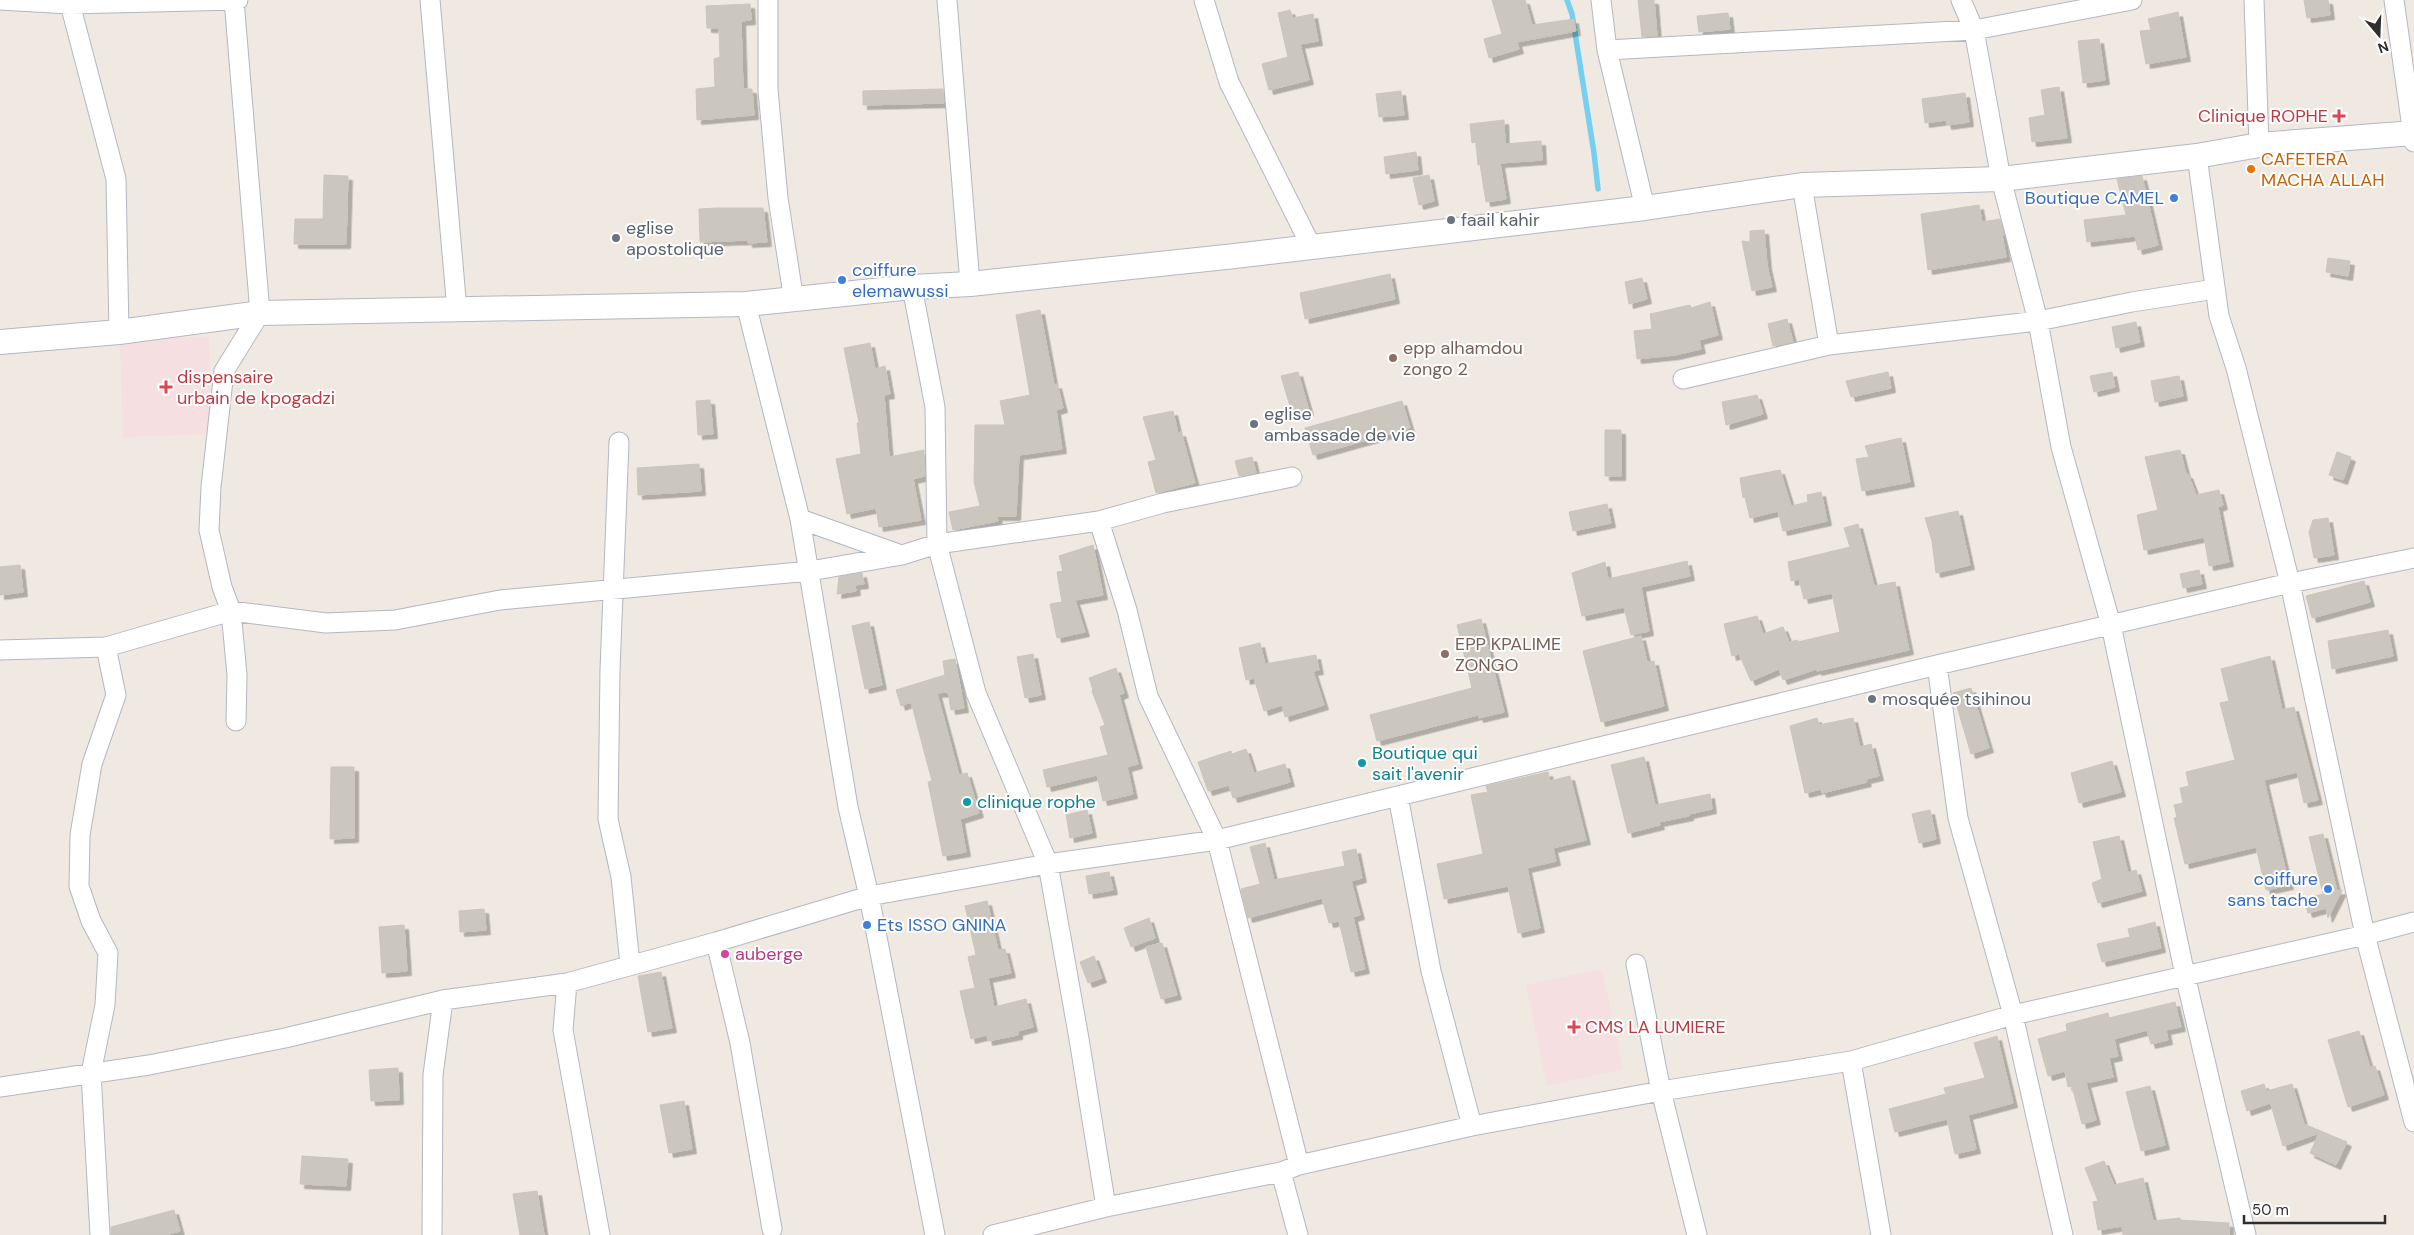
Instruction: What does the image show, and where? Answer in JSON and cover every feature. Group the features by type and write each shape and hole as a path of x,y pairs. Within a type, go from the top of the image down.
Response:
{"street":[{"path":"0,0 69,2 236,0 260,313 224,371 211,487 209,530 222,587 231,611 237,675 236,722"},
{"path":"430,0 457,310"},
{"path":"768,0 768,90 778,198 794,301"},
{"path":"947,0 970,284"},
{"path":"1204,0 1229,82 1311,246"},
{"path":"1601,0 1607,50 1645,208"},
{"path":"1962,0 1974,30 2001,179 2038,321 2061,447 2111,625 2185,975 2246,1235"},
{"path":"1607,50 1974,30 2132,0"},
{"path":"2254,0 2259,145"},
{"path":"0,342 119,332 260,313 746,304 794,301 912,287 970,284 1645,208 1802,184 2001,179 2197,156 2259,145 2414,136 2394,0"},
{"path":"69,2 116,179 119,332"},
{"path":"2197,156 2219,316 2236,368 2290,583 2365,936 2414,1122"},
{"path":"1802,184 1829,345"},
{"path":"912,287 935,407 938,544 976,694 1048,864 1078,1029 1106,1207"},
{"path":"1683,379 1829,345 2038,321 2132,302 2215,289"},
{"path":"746,304 800,519 848,806 869,896 935,1235"},
{"path":"619,442 613,590 608,819 621,877 630,964"},
{"path":"0,650 106,647 231,611 326,623 395,620 500,600 810,571 902,555 938,544 1099,522 1163,503 1292,477"},
{"path":"800,519 902,555"},
{"path":"1099,522 1127,610 1148,696 1217,840 1299,1165"},
{"path":"0,1087 148,1065 285,1038 443,1000 568,983 630,964 716,942 869,896 1048,864 1217,840 1937,665 2290,583 2414,558"},
{"path":"100,1235 91,1073 105,1005 108,953 90,921 80,886 80,835 92,764 116,695 106,647"},
{"path":"1937,665 1958,818 2013,1015 2063,1235"},
{"path":"1398,796 1431,971 1472,1126"},
{"path":"993,1235 1106,1207 1282,1172 1299,1165 1472,1126 1661,1091 1851,1061 2013,1015 2365,936 2414,922"},
{"path":"716,942 740,1043 772,1229"},
{"path":"1636,964 1661,1091 1698,1235"},
{"path":"568,983 563,1030 600,1235"},
{"path":"432,1235 433,1075 443,1000"},
{"path":"1851,1061 1881,1235"},
{"path":"1282,1172 1298,1235"}],"shaded area":[{"name":"dispensaire urbain de kpogadzi","path":"209,337 212,434 123,437 120,340"},
{"name":"CMS LA LUMIERE","path":"1602,969 1623,1069 1547,1086 1526,985"}],"building":[{"path":"1492,0 1525,0 1532,25 1574,19 1576,31 1517,42 1519,49 1489,58 1484,39 1502,34"},
{"path":"1638,0 1654,0 1657,36 1642,37"},
{"path":"2304,0 2328,0 2330,15 2307,18"},
{"path":"750,4 751,20 741,21 743,89 752,89 754,115 697,120 696,89 715,87 714,59 720,57 719,28 707,28 706,6"},
{"path":"1290,10 1293,18 1313,14 1318,41 1300,44 1309,80 1269,90 1262,64 1288,57 1278,13"},
{"path":"2178,12 2186,57 2146,64 2140,31 2151,30 2148,19"},
{"path":"1728,13 1730,29 1699,32 1697,16"},
{"path":"2099,39 2105,80 2083,83 2078,41"},
{"path":"2059,87 2067,138 2032,142 2029,118 2045,115 2041,90"},
{"path":"943,89 944,103 863,105 863,91"},
{"path":"1401,91 1404,115 1379,117 1376,94"},
{"path":"1965,93 1969,122 1947,125 1946,120 1925,123 1922,99"},
{"path":"1504,120 1505,144 1541,141 1542,160 1500,163 1506,199 1486,202 1480,164 1478,165 1476,142 1472,143 1470,124"},
{"path":"1416,152 1418,170 1386,174 1384,157"},
{"path":"324,175 348,176 346,244 294,244 295,219 323,219"},
{"path":"1429,175 1434,201 1419,205 1413,178"},
{"path":"2142,176 2158,245 2138,250 2135,236 2087,242 2084,220 2126,215 2117,179"},
{"path":"1979,205 1982,222 2000,219 2006,257 1928,270 1921,214"},
{"path":"763,208 767,242 748,243 748,240 700,242 699,209"},
{"path":"1764,230 1767,265 1772,287 1752,291 1742,241 1750,242 1750,231"},
{"path":"2328,258 2350,261 2348,276 2326,272"},
{"path":"1390,274 1395,299 1305,319 1300,293"},
{"path":"1642,278 1647,299 1629,304 1625,282"},
{"path":"1710,302 1718,335 1699,340 1701,349 1675,355 1637,359 1634,331 1652,329 1650,314 1690,305 1691,308"},
{"path":"1040,310 1054,385 1057,384 1063,408 1056,410 1062,449 1019,455 1016,516 997,516 998,521 953,530 949,512 980,506 974,482 975,425 1005,425 1000,401 1030,395 1016,315"},
{"path":"1787,319 1793,342 1773,346 1768,324"},
{"path":"2136,322 2140,342 2116,348 2112,327"},
{"path":"870,343 875,369 885,366 890,394 884,395 889,457 924,450 925,476 913,479 921,520 879,527 876,508 847,514 836,459 861,454 857,423 859,423 844,348"},
{"path":"1298,372 1309,411 1293,416 1281,376"},
{"path":"1888,372 1891,388 1851,397 1846,381"},
{"path":"2112,372 2115,387 2094,392 2090,376"},
{"path":"2179,376 2183,396 2155,402 2151,381"},
{"path":"1757,395 1763,414 1726,425 1722,402"},
{"path":"710,400 713,434 698,435 696,401"},
{"path":"1402,401 1410,428 1313,455 1305,428"},
{"path":"1173,411 1178,433 1181,432 1195,483 1156,493 1148,462 1156,460 1143,417"},
{"path":"1605,430 1621,430 1621,476 1605,476"},
{"path":"1901,438 1910,482 1862,491 1856,459 1869,457 1865,446"},
{"path":"2180,450 2186,474 2188,474 2196,495 2219,490 2223,505 2218,507 2229,562 2209,566 2204,537 2144,550 2137,515 2158,510 2145,457"},
{"path":"2337,452 2351,457 2343,480 2329,475"},
{"path":"1252,457 1256,473 1239,476 1235,461"},
{"path":"699,464 701,491 638,495 637,468"},
{"path":"1780,470 1791,506 1808,502 1807,495 1821,492 1827,521 1783,531 1778,511 1750,518 1745,497 1743,498 1740,478"},
{"path":"1607,504 1611,523 1573,531 1569,512"},
{"path":"1958,511 1970,565 1936,573 1932,541 1925,518"},
{"path":"2328,518 2334,555 2314,558 2309,532 2313,520"},
{"path":"1858,524 1874,586 1895,582 1909,650 1817,671 1817,669 1783,680 1779,669 1751,681 1739,654 1732,656 1724,624 1757,616 1763,634 1783,627 1789,642 1798,640 1798,642 1840,632 1832,593 1804,599 1799,579 1791,581 1788,562 1850,547 1844,528"},
{"path":"1093,545 1103,595 1075,600 1085,632 1057,638 1050,604 1062,602 1057,572 1063,571 1059,556"},
{"path":"1687,561 1690,576 1641,587 1649,631 1631,635 1624,607 1582,616 1572,573 1605,562 1608,579"},
{"path":"20,565 23,592 0,595 0,567"},
{"path":"2199,570 2202,584 2183,588 2180,574"},
{"path":"862,573 864,584 855,585 856,591 837,594 839,577"},
{"path":"2364,581 2370,602 2312,618 2306,596"},
{"path":"1481,619 1504,712 1479,718 1478,715 1377,741 1370,715 1472,688 1457,625"},
{"path":"869,622 882,685 865,689 852,626"},
{"path":"2388,630 2393,656 2332,669 2328,641"},
{"path":"1641,636 1647,662 1654,661 1664,706 1601,722 1583,651"},
{"path":"1260,643 1265,664 1316,655 1319,670 1313,671 1324,705 1285,717 1282,705 1264,711 1254,678 1246,680 1239,648"},
{"path":"1033,654 1041,695 1025,698 1017,657"},
{"path":"2270,656 2282,710 2294,707 2318,800 2304,803 2297,772 2264,780 2289,885 2266,890 2256,847 2185,864 2174,818 2177,817 2174,805 2183,803 2180,788 2189,786 2186,772 2235,760 2220,703 2229,701 2221,669"},
{"path":"955,659 964,708 951,710 948,692 937,693 959,775 967,773 979,813 960,819 966,852 943,856 928,782 932,781 911,702 901,706 896,690 945,675 943,661"},
{"path":"1116,668 1124,693 1119,695 1138,764 1127,767 1133,794 1103,801 1097,775 1047,787 1043,770 1108,755 1100,727 1105,725 1089,678"},
{"path":"1971,688 1989,748 1971,754 1953,693"},
{"path":"1817,718 1819,725 1853,718 1860,747 1871,744 1879,776 1866,779 1867,782 1822,793 1821,789 1805,793 1790,726"},
{"path":"1246,749 1254,773 1285,764 1290,782 1233,798 1229,785 1208,791 1198,762 1231,751 1232,754"},
{"path":"1644,757 1655,805 1710,794 1712,809 1659,822 1660,825 1628,833 1611,765"},
{"path":"2112,761 2121,792 2079,803 2071,773"},
{"path":"331,767 354,767 354,838 330,839"},
{"path":"1548,772 1550,781 1570,776 1586,840 1553,848 1556,861 1527,868 1540,928 1518,933 1508,886 1444,899 1437,864 1483,854 1471,795 1488,792 1486,786"},
{"path":"1087,810 1092,833 1070,838 1066,815"},
{"path":"1930,810 1936,839 1919,843 1912,814"},
{"path":"2323,834 2337,891 2342,890 2328,918 2326,908 2308,913 2304,899 2323,894 2309,837"},
{"path":"2119,836 2128,873 2136,870 2142,891 2098,903 2092,883 2102,879 2093,842"},
{"path":"1265,843 1274,880 1345,866 1342,852 1356,849 1362,878 1351,881 1360,915 1353,917 1365,969 1351,972 1339,921 1329,923 1322,898 1248,918 1241,889 1260,884 1250,847"},
{"path":"1109,872 1113,890 1089,894 1086,876"},
{"path":"987,901 998,950 1005,949 1011,973 988,978 994,1007 1026,999 1033,1027 1018,1031 1018,1035 988,1041 987,1035 971,1039 960,991 975,988 968,957 976,955 965,906"},
{"path":"484,909 486,930 460,932 459,911"},
{"path":"1149,918 1155,938 1131,947 1124,928"},
{"path":"2155,922 2161,948 2102,962 2097,944 2130,937 2128,929"},
{"path":"404,925 407,971 382,973 379,927"},
{"path":"1162,943 1177,995 1161,999 1146,947"},
{"path":"1094,956 1102,978 1088,983 1080,962"},
{"path":"661,972 672,1028 648,1032 638,976"},
{"path":"2175,1002 2181,1027 2166,1030 2168,1040 2151,1044 2147,1030 2114,1039 2118,1056 2109,1058 2113,1077 2086,1083 2096,1120 2082,1124 2072,1086 2068,1087 2065,1071 2048,1076 2038,1039 2067,1031 2066,1024 2108,1013 2109,1018"},
{"path":"2359,1031 2370,1068 2375,1066 2384,1095 2348,1107 2328,1040"},
{"path":"1997,1036 2013,1103 1968,1115 1976,1149 1955,1154 1947,1119 1895,1132 1889,1109 1946,1094 1944,1088 1985,1078 1974,1043"},
{"path":"398,1068 399,1100 371,1101 369,1070"},
{"path":"2264,1084 2270,1103 2247,1111 2241,1091"},
{"path":"2292,1084 2304,1124 2347,1142 2336,1165 2310,1153 2319,1133 2283,1146 2267,1091"},
{"path":"2150,1086 2165,1145 2141,1151 2126,1092"},
{"path":"684,1101 692,1149 669,1153 660,1105"},
{"path":"302,1156 348,1159 346,1186 300,1184"},
{"path":"2104,1161 2114,1185 2143,1178 2153,1221 2180,1218 2180,1220 2229,1223 2229,1235 2123,1235 2122,1226 2098,1230 2093,1202 2098,1201 2085,1168"},
{"path":"537,1191 544,1235 520,1235 513,1194"},
{"path":"174,1210 180,1231 165,1235 111,1235 111,1227"}],"waterway":[{"path":"1567,0 1572,14 1598,189"}],"place":[{"name":"Clinique ROPHE","path":"2339,116"},
{"name":"CAFETERA MACHA ALLAH","path":"2251,169"},
{"name":"Boutique CAMEL","path":"2174,198"},
{"name":"faail kahir","path":"1451,220"},
{"name":"eglise apostolique","path":"616,238"},
{"name":"coiffure elemawussi","path":"842,280"},
{"name":"epp alhamdou zongo 2","path":"1393,358"},
{"name":"dispensaire urbain de kpogadzi","path":"166,387"},
{"name":"eglise ambassade de vie","path":"1254,424"},
{"name":"EPP KPALIME ZONGO","path":"1445,654"},
{"name":"mosquée tsihinou","path":"1872,699"},
{"name":"Boutique qui sait l'avenir","path":"1362,763"},
{"name":"clinique rophe","path":"967,802"},
{"name":"coiffure sans tache","path":"2328,889"},
{"name":"Ets ISSO GNINA","path":"867,925"},
{"name":"auberge","path":"725,954"},
{"name":"CMS LA LUMIERE","path":"1574,1027"}]}
